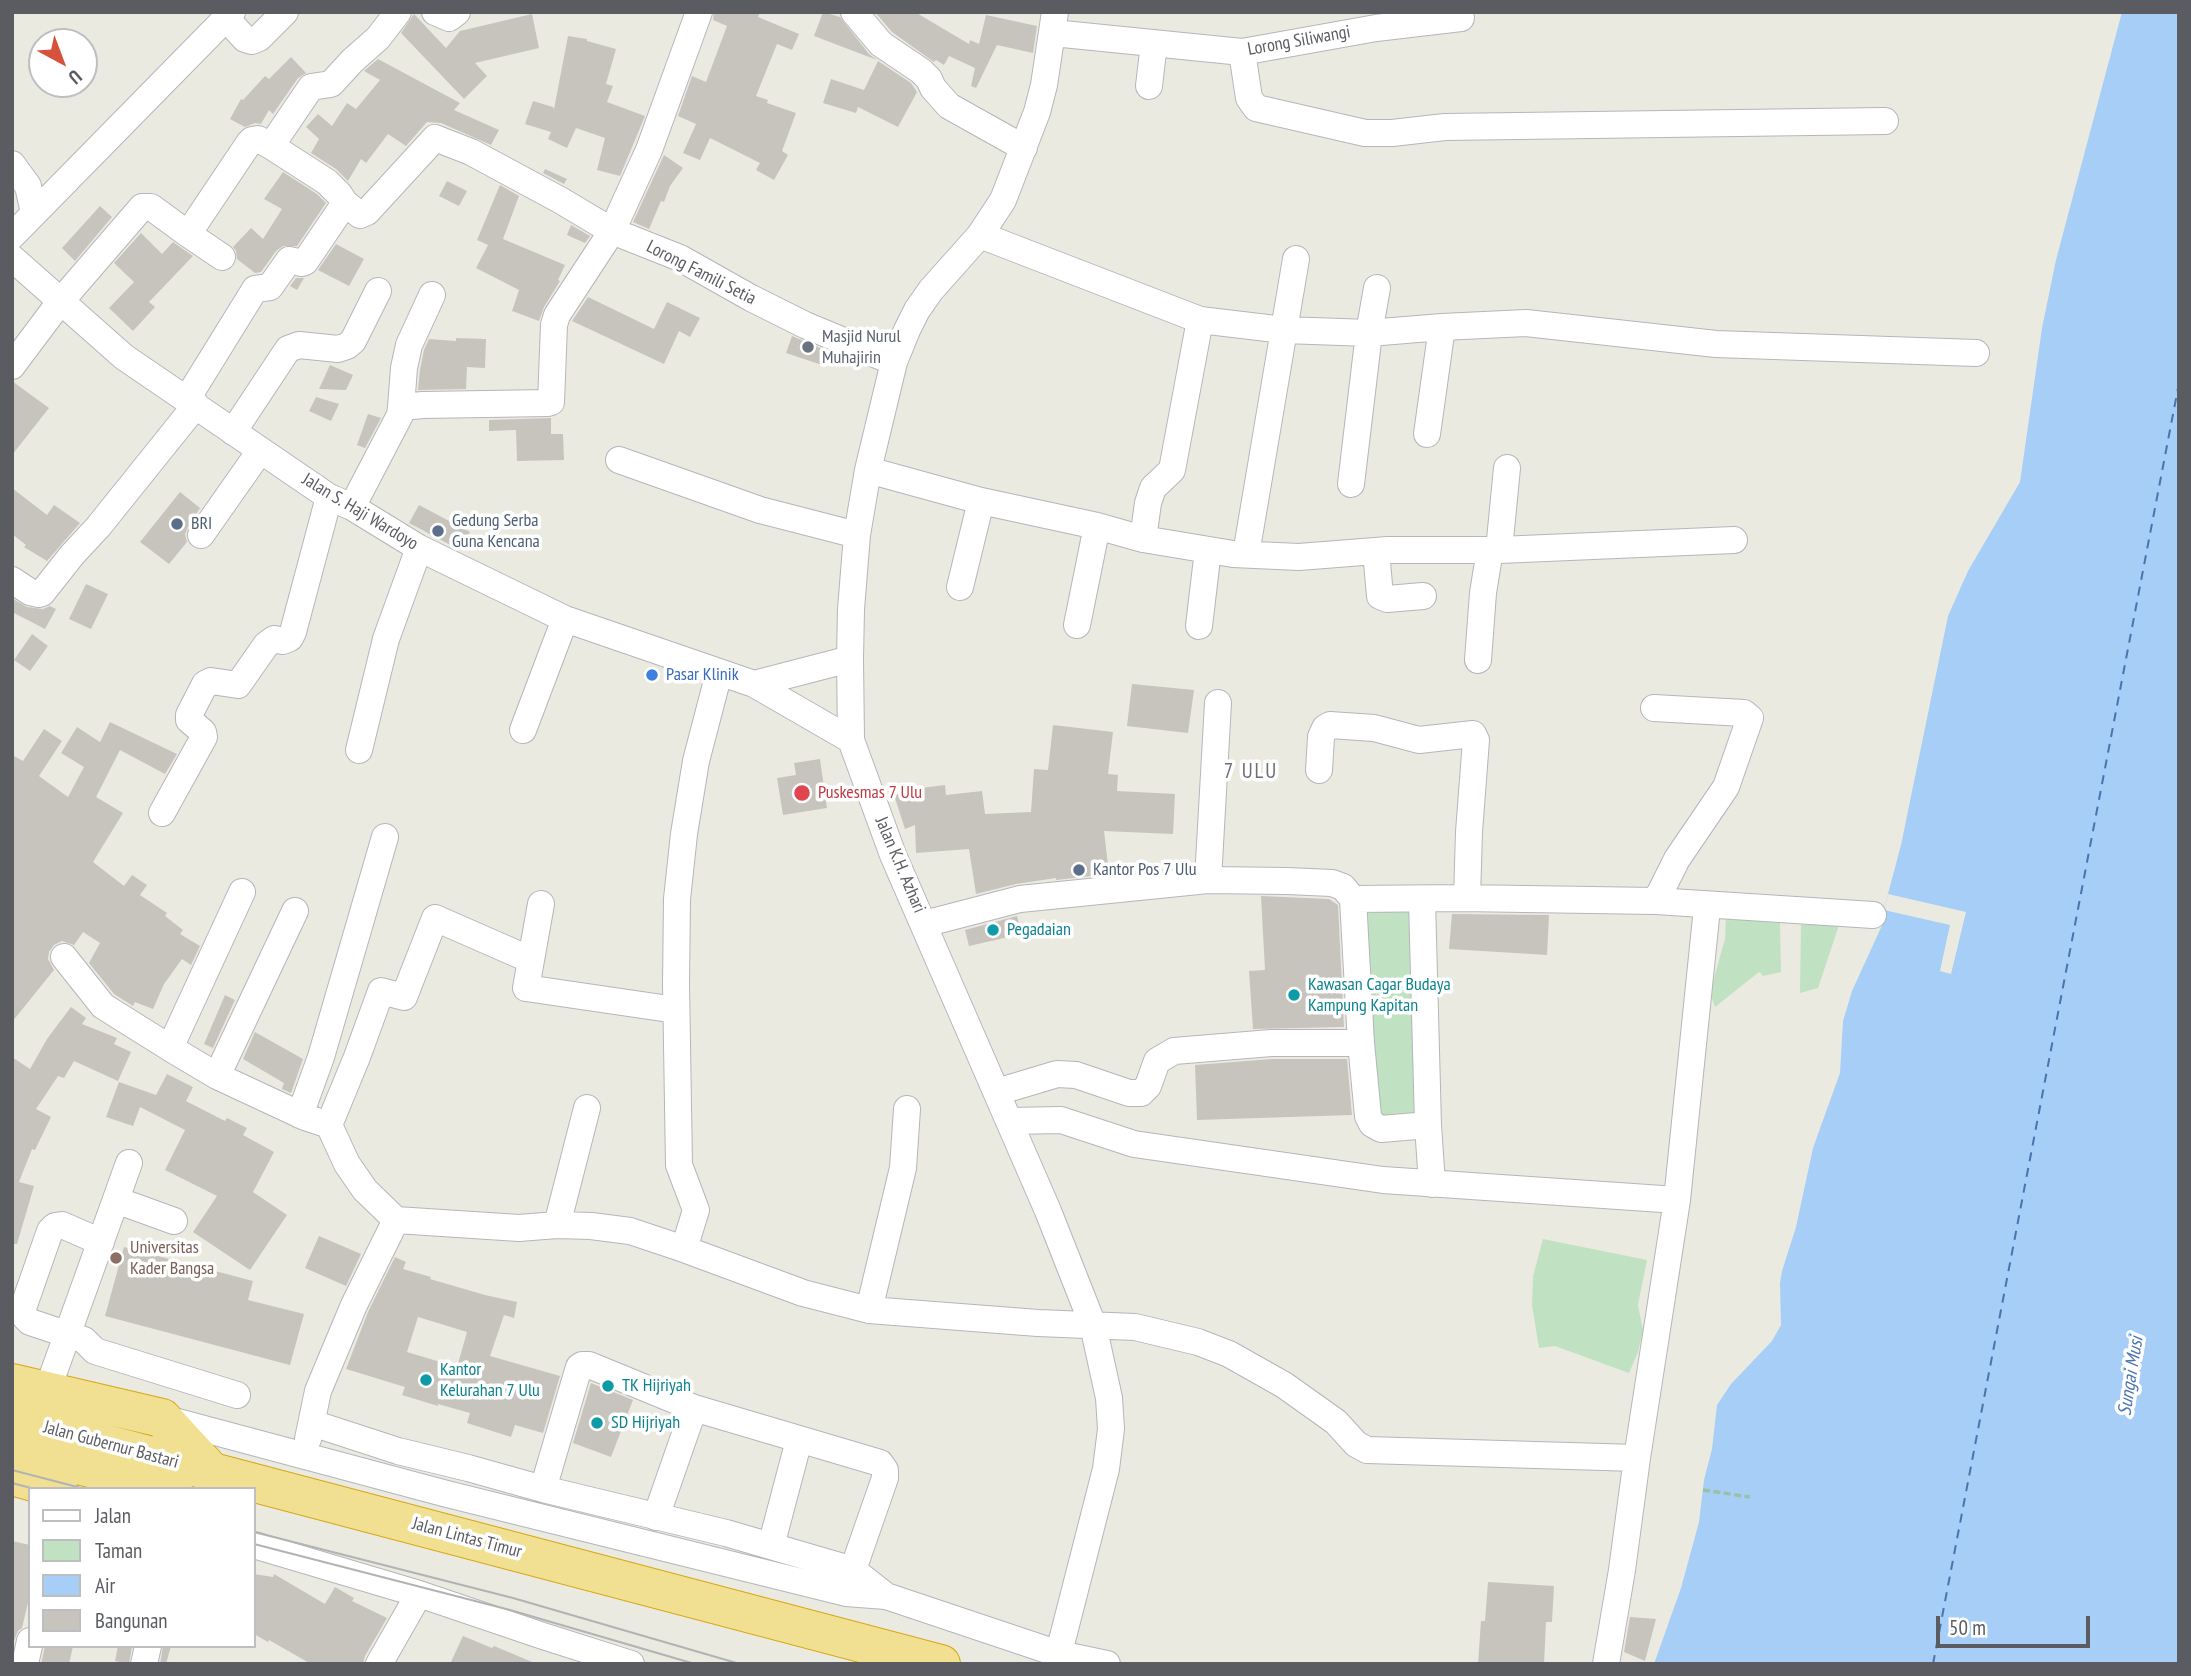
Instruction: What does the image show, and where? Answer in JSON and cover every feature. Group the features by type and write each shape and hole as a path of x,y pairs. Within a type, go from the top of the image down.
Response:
{"highway":[{"path":"30,1387 162,1418 211,1471"},
{"name":"Jalan Gubernur Bastari","path":"12,1419 211,1471"},
{"name":"Jalan Gubernur Bastari","path":"12,1448 165,1487"},
{"name":"Jalan Lintas Timur","path":"211,1471 772,1630 854,1664"},
{"path":"12,1476 51,1487"},
{"name":"Jalan Lintas Timur","path":"256,1509 772,1630 941,1664"}],"street":[{"path":"12,236 229,15 246,39 252,41 259,38 285,12"},
{"path":"271,146 311,87 328,86 335,82 352,61 378,38 398,12"},
{"path":"435,12 449,18 457,12"},
{"path":"401,407 551,402 554,325 557,315 612,232 649,150 699,12"},
{"path":"854,12 881,44 929,79 933,88 949,106 1024,148"},
{"name":"Lorong Siliwangi","path":"1054,23 1154,43 1242,52 1377,20 1461,18"},
{"path":"1054,23 1044,85 1024,148 991,218 1200,320 1284,330 1369,333 1526,323 1716,344 1976,352"},
{"path":"1149,86 1154,43"},
{"path":"1242,52 1249,98 1256,108 1365,133 1392,134 1445,127 1885,121"},
{"name":"Lorong Famili Setia","path":"345,203 360,215 368,212 431,139 438,138 471,152 612,232 680,258 805,325 894,362"},
{"path":"12,580 30,592 42,593 98,527 192,402 255,289 268,288 289,260 306,262 345,203 327,182 271,146 258,139 252,140 188,234"},
{"path":"12,164 28,186 34,214"},
{"path":"12,366 60,302 142,207 151,206 222,257"},
{"name":"Jalan K.H. Azhari","path":"991,218 930,290 917,310 894,362 868,470 857,535 851,609 851,740 893,855 998,1092 1093,1325 1109,1398 1111,1429 1106,1469 1057,1659"},
{"name":"Jalan S. Haji Wardoyo","path":"12,258 124,357 260,451 419,548 565,619 754,684 851,740"},
{"path":"1246,554 1296,259"},
{"path":"1351,484 1377,288"},
{"path":"233,432 288,349 299,345 338,349 347,346 353,341 378,291"},
{"path":"162,813 204,737 189,715 205,684 211,681 239,685 266,645 274,639 283,641 290,638 340,502 400,415 409,345 432,295"},
{"path":"1143,539 1153,488 1172,470 1200,320"},
{"path":"1427,434 1442,327"},
{"path":"201,535 260,451"},
{"path":"619,460 760,510 857,535"},
{"path":"1478,660 1483,593 1494,550 1507,468"},
{"path":"868,470 981,501 1097,526 1143,539 1233,554 1299,557 1376,551 1494,550 1734,540"},
{"path":"960,587 981,501"},
{"path":"1077,625 1097,526"},
{"path":"359,750 386,639 419,548"},
{"path":"1199,626 1208,550"},
{"path":"1376,551 1380,596 1423,596"},
{"path":"523,730 565,619"},
{"path":"754,684 850,659"},
{"path":"684,1249 696,1210 679,1165 677,899 696,761 719,673"},
{"path":"1208,880 1218,703"},
{"path":"1654,708 1744,713 1750,718 1726,787 1677,859 1656,901"},
{"path":"1319,770 1322,731 1330,725 1374,728 1419,740 1467,734 1475,736 1464,898"},
{"path":"300,1115 321,1057 385,836"},
{"path":"924,924 1020,899 1208,880 1332,883 1347,890 1353,900 1368,1116 1372,1124 1381,1129 1428,1125"},
{"path":"170,1048 242,892"},
{"path":"1353,900 1464,898 1656,901 1873,915"},
{"path":"1422,900 1432,1184"},
{"path":"541,904 526,988 676,1010"},
{"path":"1606,1664 1677,1200 1707,908"},
{"path":"217,1076 295,911"},
{"path":"329,1125 381,991 404,996 435,918 531,960"},
{"path":"64,957 103,1006 217,1076 300,1115 329,1125 347,1164 390,1234"},
{"path":"998,1092 1057,1074 1076,1075 1129,1093 1141,1093 1148,1086 1157,1061 1174,1051 1271,1043 1361,1043"},
{"path":"557,1225 587,1108"},
{"path":"869,1310 903,1168 907,1110"},
{"path":"1010,1121 1061,1121 1134,1144 1343,1175 1432,1184 1677,1200"},
{"path":"30,1387 68,1333 129,1163"},
{"path":"116,1200 174,1222"},
{"path":"101,1242 62,1225 55,1226 50,1231 22,1311 30,1322 84,1340 95,1351 237,1395"},
{"path":"390,1234 557,1225 630,1231 803,1293 869,1310 1139,1328 1198,1342 1229,1354 1284,1385 1336,1422 1356,1444 1367,1450 1637,1458"},
{"path":"304,1456 318,1391 354,1304 390,1234"},
{"path":"543,1489 579,1367 589,1365 694,1408 880,1462 885,1470 885,1478 849,1581"},
{"path":"656,1517 694,1408"},
{"path":"162,1418 447,1494 849,1581"},
{"path":"312,1423 398,1451 771,1546 886,1596 1057,1659 1107,1664"},
{"path":"771,1546 799,1440"},
{"path":"256,1546 419,1594 621,1662"},
{"path":"379,1664 419,1594"}],"path":[{"path":"1703,1490 1750,1497"}],"green space":[{"path":"1410,909 1419,1116 1377,1118 1361,914"},
{"path":"1726,918 1780,923 1781,972 1763,976 1759,972 1715,1007 1711,989 1725,939"},
{"path":"1840,922 1818,988 1800,993 1801,925"},
{"path":"1543,1239 1647,1260 1638,1305 1643,1331 1629,1373 1555,1346 1539,1348 1532,1305 1533,1276"}],"water":[{"name":"Sungai Musi","path":"2122,12 2179,12 2179,1664 1654,1664 1681,1588 1699,1522 1717,1405 1731,1384 1772,1341 1781,1325 1782,1271 1796,1227 1813,1148 1840,1073 1843,1021 1852,991 1884,921 1884,909 1901,845 1948,616 1968,571 2020,482 2042,328 2056,260"}],"pier":[{"path":"1888,894 1966,912 1951,974 1940,971 1950,925 1884,910"}],"building":[{"path":"714,12 760,12 758,17 799,34 792,50 777,44 756,96 768,100 767,103 796,113 782,151 788,155 774,180 756,170 760,163 710,138 700,160 683,153 696,124 678,116 692,76 706,82 727,26 713,20"},
{"path":"823,12 840,17 869,54 877,60 814,36"},
{"path":"875,12 915,12 969,44 970,40 979,44 986,15 1037,26 1033,53 997,45 976,88 971,86 975,68 949,56 944,65 936,60 934,62 892,32"},
{"path":"414,14 446,48 460,31 532,14 539,48 475,63 487,76 464,99 401,33"},
{"path":"568,36 616,49 606,84 613,86 607,102 645,116 620,176 597,170 605,138 576,128 567,148 548,139 551,132 525,124 533,101 554,109"},
{"path":"291,57 306,73 298,78 273,114 269,110 261,124 245,127 230,119 241,99 243,100 265,76 269,79"},
{"path":"378,59 460,103 454,110 499,130 491,145 441,123 427,122 406,146 388,134 366,163 361,159 348,181 336,169 311,153 319,139 306,127 318,114 332,126 347,103 356,109 380,80 364,71"},
{"path":"878,61 911,83 917,92 898,127 858,107 856,113 823,103 831,79 864,90"},
{"path":"664,155 683,168 670,186 664,202 661,201 649,229 633,222"},
{"path":"545,169 567,179 564,184 543,173"},
{"path":"283,172 326,203 297,246 283,246 276,251 261,272 255,273 237,259 233,247 251,228 263,239 282,209 264,199"},
{"path":"447,181 467,191 459,206 439,196"},
{"path":"500,185 519,196 503,239 565,265 558,280 560,281 539,321 512,311 519,290 476,268 488,245 477,240"},
{"path":"100,206 112,217 75,261 62,248"},
{"path":"571,225 590,236 585,243 567,235"},
{"path":"141,233 162,254 173,242 193,256 149,302 155,307 133,331 109,308 134,282 114,263"},
{"path":"336,244 364,259 349,286 318,270"},
{"path":"296,278 304,278 297,290 290,286"},
{"path":"588,297 654,329 667,302 700,318 690,337 679,331 664,364 572,321"},
{"name":"Masjid Nurul Muhajirin","path":"792,336 827,351 822,365 786,353"},
{"path":"456,338 486,339 485,368 467,367 466,389 418,390 424,350 429,339 456,341"},
{"path":"330,365 353,375 346,390 319,389"},
{"path":"12,381 49,408 12,455"},
{"path":"316,397 339,404 331,421 309,411"},
{"path":"368,414 381,418 365,448 357,445"},
{"path":"551,418 551,434 563,434 564,460 517,461 516,430 489,431 489,420"},
{"path":"12,488 47,515 54,505 80,523 47,561 24,547 26,545 12,534"},
{"name":"BRI","path":"180,492 200,508 185,534 187,542 169,564 140,542"},
{"name":"Gedung Serba Guna Kencana","path":"419,505 470,532 460,550 409,523"},
{"path":"86,584 108,594 91,629 69,619"},
{"path":"13,599 27,607 43,609 50,606 56,609 45,629 12,612"},
{"path":"32,634 48,646 30,671 14,660"},
{"path":"1132,684 1194,690 1188,733 1127,726"},
{"path":"110,722 177,754 165,774 120,750 96,797 123,813 93,862 124,886 132,875 147,885 140,895 167,913 165,916 183,930 180,934 200,946 191,965 182,959 164,984 153,1009 135,1002 133,1006 114,994 89,963 100,943 83,932 74,945 62,941 54,945 48,959 54,970 12,1022 12,755 23,761 44,729 62,741 39,776 68,797 84,767 61,753 77,727 100,742"},
{"path":"1053,725 1113,732 1108,774 1118,775 1117,791 1175,794 1173,834 1104,831 1109,874 1016,884 976,894 969,849 916,853 915,825 905,829 894,795 913,789 945,785 946,795 982,791 985,814 1031,812 1034,769 1048,770"},
{"name":"Puskesmas 7 Ulu","path":"820,759 827,808 783,815 777,778 796,775 794,763"},
{"path":"1261,896 1329,899 1338,905 1344,1027 1253,1029 1249,971 1265,970"},
{"path":"1452,914 1549,915 1547,955 1449,949"},
{"name":"Pegadaian","path":"1017,916 1022,934 969,946 965,930"},
{"path":"225,995 235,1000 213,1048 204,1044"},
{"path":"71,1007 86,1018 82,1024 117,1038 114,1044 131,1052 118,1081 74,1061 64,1078 58,1076 36,1109 51,1117 35,1150 32,1149 19,1182 34,1186 17,1244 12,1244 12,1057 30,1069 47,1039"},
{"path":"255,1032 303,1059 291,1093 282,1089 284,1083 243,1059"},
{"path":"1272,1059 1347,1059 1352,1115 1197,1120 1195,1065"},
{"path":"167,1074 193,1087 186,1101 225,1121 227,1118 247,1128 243,1135 274,1152 253,1192 287,1215 250,1270 193,1232 217,1196 165,1170 185,1130 140,1107 133,1126 106,1117 119,1082 156,1095"},
{"path":"319,1236 361,1254 346,1286 305,1268"},
{"path":"124,1247 253,1281 248,1300 304,1314 290,1365 105,1316"},
{"path":"395,1257 406,1262 403,1269 431,1277 430,1279 517,1302 514,1318 504,1315 490,1356 560,1376 543,1433 515,1425 511,1437 467,1423 470,1413 402,1395 405,1387 346,1369 368,1312","holes":["418,1317 467,1332 457,1367 407,1352"]},
{"name":"SD Hijriyah","path":"591,1383 633,1400 611,1457 573,1443"},
{"path":"12,1541 28,1545 28,1602 22,1628 12,1641"},
{"path":"256,1574 273,1577 274,1574 325,1604 335,1587 354,1598 352,1601 387,1618 363,1664 311,1664 269,1640 268,1642 256,1635"},
{"path":"1488,1582 1554,1586 1552,1622 1546,1622 1544,1664 1478,1664 1481,1621 1485,1621"},
{"path":"1630,1617 1656,1619 1645,1661 1624,1652"},
{"path":"463,1636 492,1648 494,1646 537,1664 450,1664"},
{"path":"45,1648 73,1648 69,1664 41,1664"},
{"path":"118,1648 132,1648 129,1664 115,1661"},
{"path":"163,1648 170,1648 166,1664 160,1664"}],"ferry route":[{"path":"1933,1664 2179,383"}],"tram line":[{"path":"12,1470 77,1487"},
{"path":"12,1483 28,1487"},
{"path":"256,1533 513,1598 740,1664"},
{"path":"256,1545 510,1610 695,1664"}],"place":[{"name":"Masjid Nurul Muhajirin","path":"808,347"},
{"name":"BRI","path":"177,524"},
{"name":"Gedung Serba Guna Kencana","path":"438,531"},
{"name":"Pasar Klinik","path":"652,675"},
{"name":"Puskesmas 7 Ulu","path":"802,793"},
{"name":"Kantor Pos 7 Ulu","path":"1079,870"},
{"name":"Pegadaian","path":"993,930"},
{"name":"Kawasan Cagar Budaya Kampung Kapitan","path":"1294,995"},
{"name":"Universitas Kader Bangsa","path":"116,1258"},
{"name":"Kantor Kelurahan 7 Ulu","path":"426,1380"},
{"name":"TK Hijriyah","path":"608,1386"},
{"name":"SD Hijriyah","path":"597,1423"}],"district":[{"name":"7 ULU","path":"1251,772"}]}
